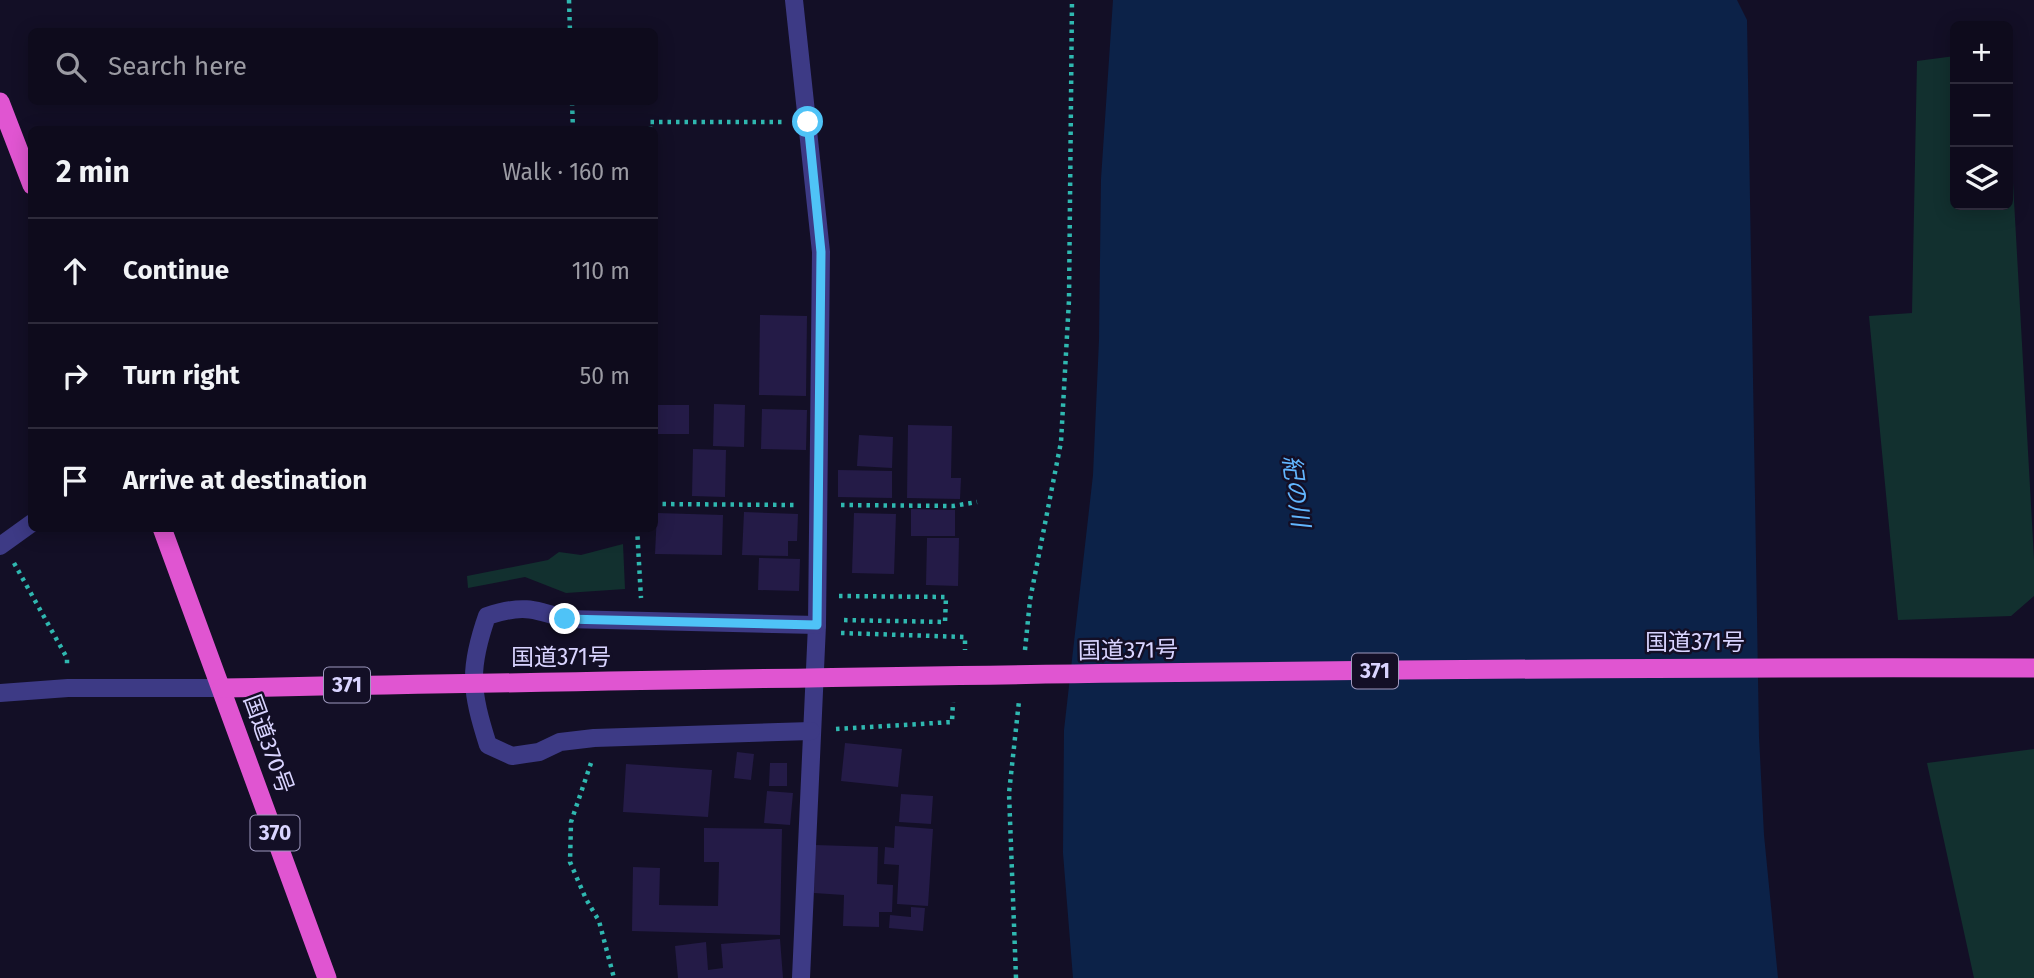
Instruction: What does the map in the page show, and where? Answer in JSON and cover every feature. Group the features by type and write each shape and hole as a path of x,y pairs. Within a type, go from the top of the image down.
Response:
{"highway":[{"path":"0,102 28,176"},
{"name":"国道370号","path":"164,532 327,978"},
{"name":"国道371号","path":"222,688 472,682 1666,667 2034,668"}],"street":[{"path":"794,0 821,252 817,625 802,978"},
{"path":"2,545 28,526"},
{"path":"811,731 594,738 560,742 539,752 512,756 488,745 478,715 472,682 477,645 487,616 510,608 538,610 565,619 817,625"},
{"path":"0,693 68,688 222,688"}],"path":[{"path":"569,0 570,28"},
{"path":"1024,655 1030,600 1060,442 1069,300 1072,0"},
{"path":"572,105 573,126"},
{"path":"650,126 650,122 808,122"},
{"path":"658,504 953,506 978,502"},
{"path":"637,532 641,601"},
{"path":"2,545 67,658 68,688"},
{"path":"817,596 946,597 945,622 839,620 839,633 965,637 965,653"},
{"path":"1016,978 1009,793 1020,696"},
{"path":"811,731 952,722 953,702"},
{"path":"592,762 571,822 570,862 599,921 614,978"}],"green space":[{"path":"1950,57 1950,210 2013,210 2013,183 2034,596 2011,616 1898,620 1869,316 1912,313 1917,61"},
{"path":"623,544 625,589 566,593 525,577 468,588 467,576 548,560 559,552 581,555"},
{"path":"2034,749 2034,978 1974,978 1927,763"}],"water":[{"name":"紀の川","path":"1113,0 1737,0 1747,20 1759,737 1764,835 1778,978 1073,978 1063,853 1064,730 1093,475 1099,340 1101,179"}],"building":[{"path":"760,315 807,316 806,396 759,395"},
{"path":"714,404 745,405 744,447 713,446"},
{"path":"658,405 689,405 689,434 658,434"},
{"path":"762,409 807,410 806,450 761,449"},
{"path":"908,425 952,426 951,478 961,478 960,499 907,498"},
{"path":"859,435 893,437 892,468 857,466"},
{"path":"693,449 726,450 725,497 692,496"},
{"path":"838,470 892,471 892,498 838,497"},
{"path":"911,509 955,510 955,536 911,536"},
{"path":"744,512 798,514 797,541 788,541 788,556 742,555"},
{"path":"658,513 723,515 722,555 655,554"},
{"path":"854,513 896,514 894,574 852,573"},
{"path":"927,538 959,538 958,586 926,585"},
{"path":"759,558 800,559 799,591 758,590"},
{"path":"845,743 902,749 898,787 841,781"},
{"path":"737,752 754,754 751,780 734,778"},
{"path":"770,763 787,763 787,786 769,786"},
{"path":"626,764 712,770 708,817 623,812"},
{"path":"767,791 793,793 790,825 764,823"},
{"path":"901,794 933,796 931,824 899,822"},
{"path":"895,826 933,829 928,906 897,904 899,865 884,864 885,847 894,848"},
{"path":"704,828 782,829 780,935 632,931 633,867 660,868 659,905 718,906 719,862 704,862"},
{"path":"815,845 878,847 877,884 893,885 892,912 879,912 879,927 843,926 844,895 814,893"},
{"path":"911,907 925,908 923,931 889,928 890,915 911,917"},
{"path":"780,939 783,978 678,978 675,946 706,942 708,970 723,968 721,944"}],"route":[{"path":"565,619 817,625 821,252 808,122"}]}
